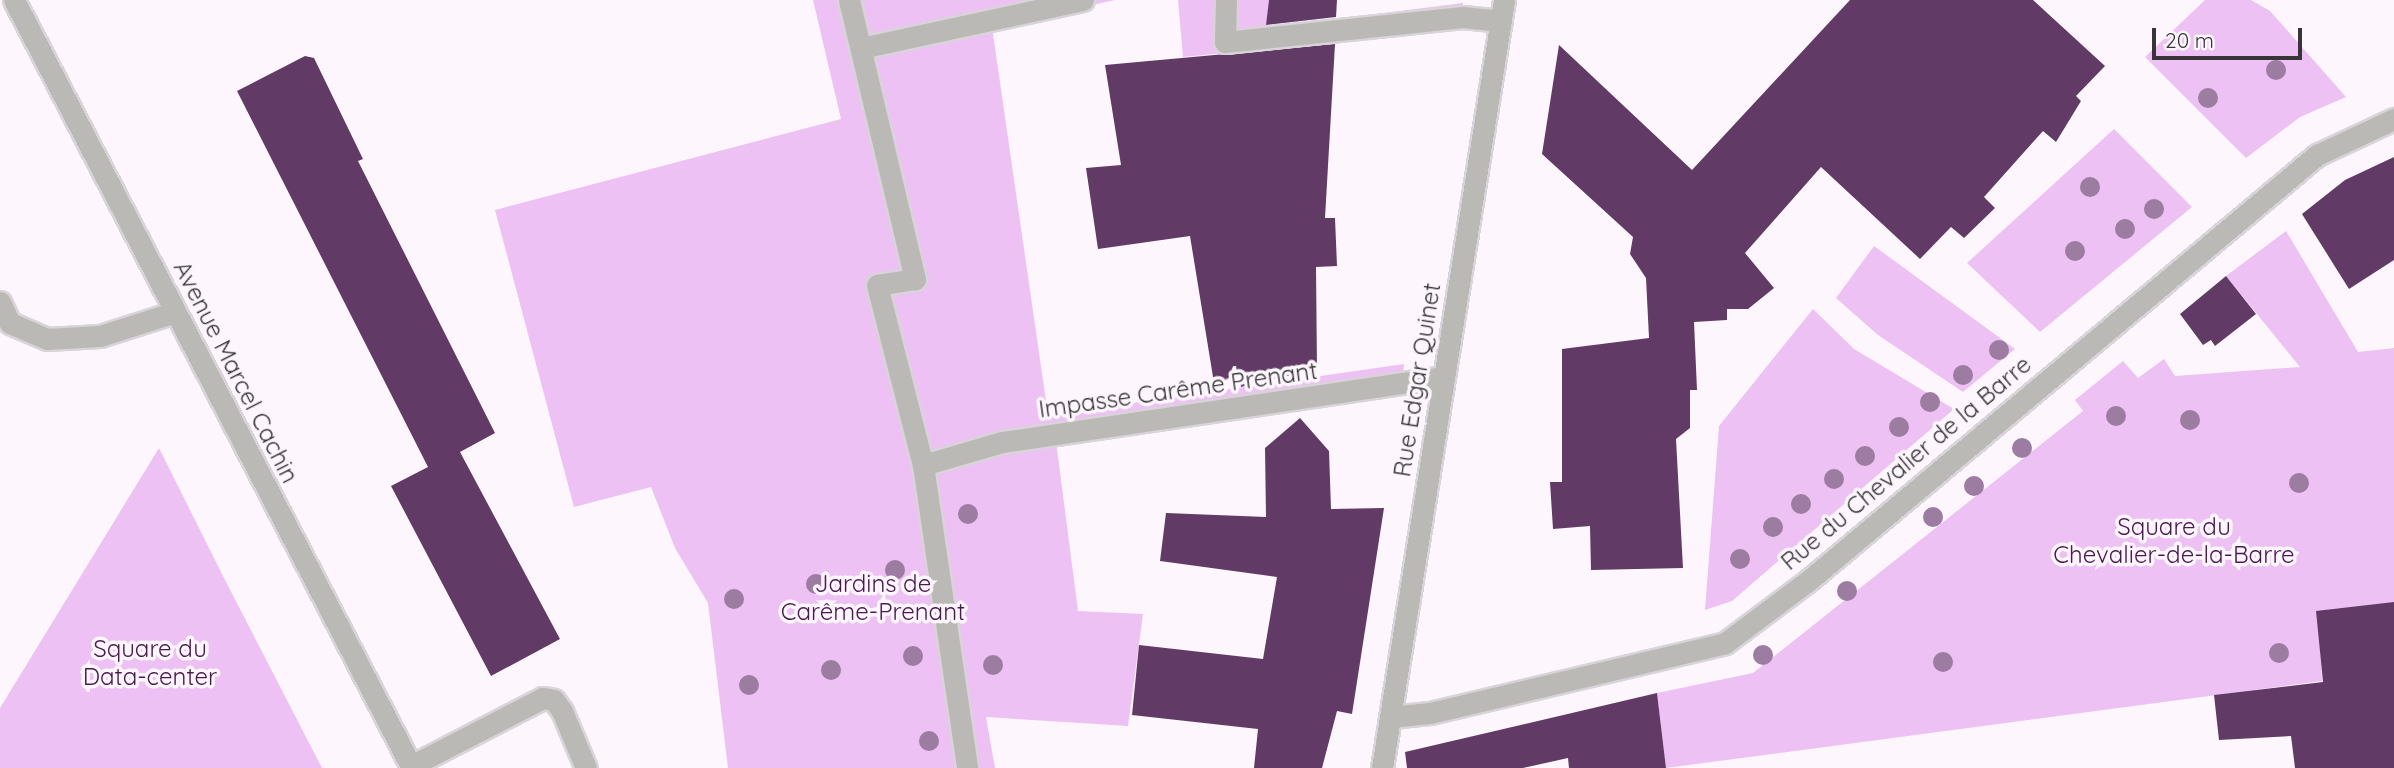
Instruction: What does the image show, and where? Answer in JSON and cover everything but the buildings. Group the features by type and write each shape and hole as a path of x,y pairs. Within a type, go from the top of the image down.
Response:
{"street":[{"name":"Avenue Marcel Cachin","path":"14,0 411,767"},
{"path":"849,0 915,279 877,285 923,465 967,768"},
{"path":"861,48 1083,0"},
{"path":"1226,0 1225,42 1463,17 1501,21"},
{"name":"Rue Edgar Quinet","path":"1382,768 1504,0"},
{"name":"Rue du Chevalier de la Barre","path":"1390,717 1430,713 1725,643 1808,581 2307,163 2394,119"},
{"path":"0,302 10,323 47,340 100,336 175,312"},
{"name":"Impasse Carême Prenant","path":"923,465 1002,442 1443,377"},
{"path":"411,767 542,698 554,700 562,711 586,768"}],"green space":[{"name":"Jardins de Carême-Prenant","path":"813,0 1115,0 992,27 1048,415 1404,364 1402,385 1056,441 1078,611 1143,614 1128,726 986,717 995,768 728,768 708,603 675,548 651,487 574,507 495,210 841,119"},
{"path":"1178,0 1269,0 1266,28 1463,3 1459,30 1183,57"},
{"path":"2205,0 2251,0 2270,11 2346,97 2300,117 2246,158 2145,57"},
{"path":"2114,129 2192,207 2040,332 1967,263"},
{"name":"Square du Chevalier-de-la-Barre","path":"2286,231 2358,352 2394,348 2394,603 2320,646 2322,681 1666,768 1657,693 1753,673 2083,411 2075,400 2123,361 2138,378 2164,359 2175,376 2300,367 2226,276"},
{"path":"1874,246 2015,349 1963,392 1878,335 1836,298"},
{"path":"1813,309 1854,349 1954,409 1732,601 1705,610 1719,426"},
{"name":"Square du Data-center","path":"159,448 322,768 0,768 0,708"}]}
